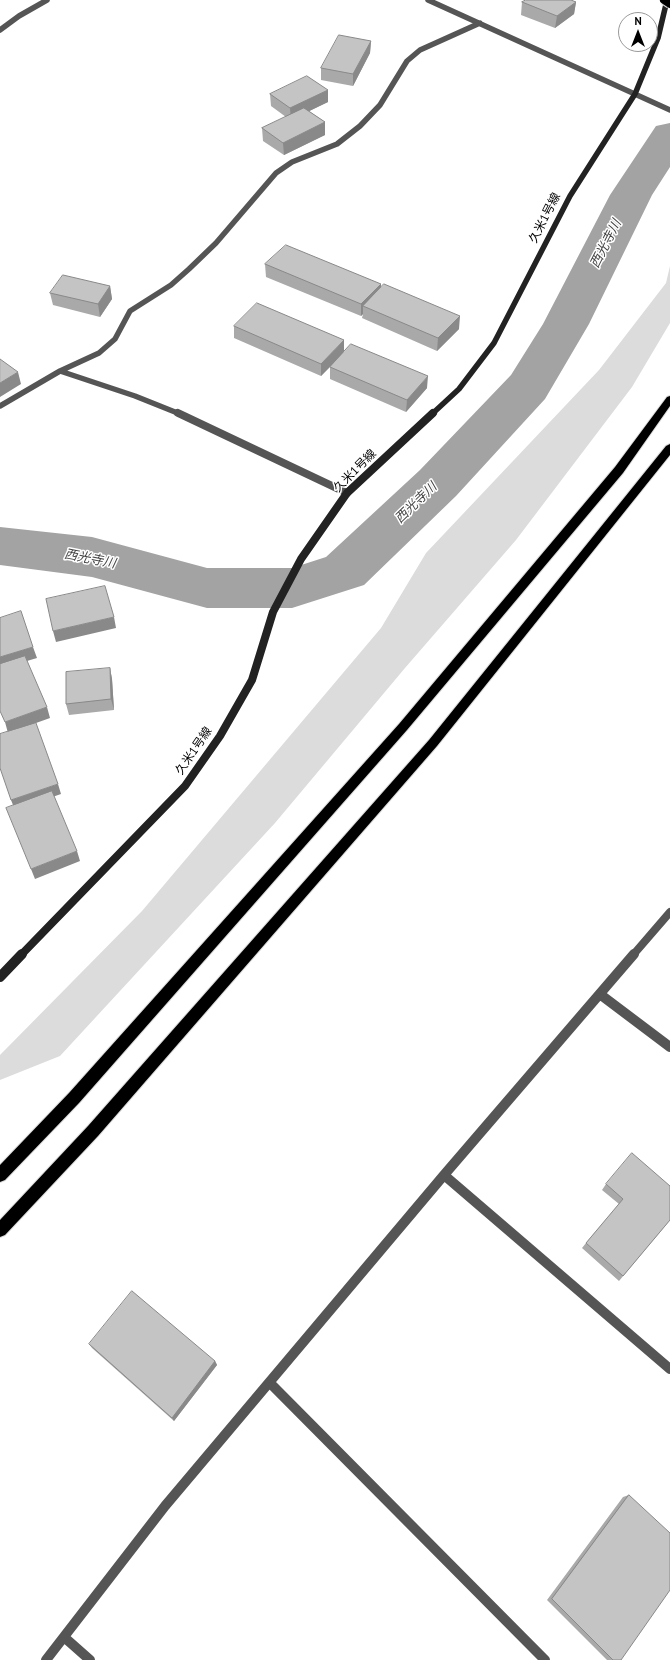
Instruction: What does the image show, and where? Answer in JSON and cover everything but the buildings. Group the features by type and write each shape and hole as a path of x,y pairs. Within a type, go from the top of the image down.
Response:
{"highway":[{"path":"665,0 670,4"},
{"path":"0,1175 74,1098 403,727 619,470 670,399"},
{"path":"0,1230 94,1131 433,744 670,448"}],"street":[{"path":"0,30 18,16 47,0"},
{"path":"428,0 670,110"},
{"name":"久米1号線","path":"0,977 185,786 220,736 252,680 273,612 301,559 347,493 459,389 494,343 570,196 635,94 658,38 665,0"},
{"path":"0,406 60,371 99,354 116,339 122,324 130,311 147,299 171,286 189,269 216,243 276,173 292,162 337,144 360,126 380,105 407,62 420,50 480,23"},
{"path":"60,371 135,396 189,418 347,493"},
{"path":"46,1660 165,1506 444,1175 601,995 670,912"},
{"path":"601,995 670,1047"},
{"path":"444,1175 670,1369"},
{"path":"270,1383 545,1660"},
{"path":"64,1637 90,1660"}],"shaded area":[{"path":"670,266 670,323 632,387 516,540 405,668 275,823 60,1056 0,1080 0,1055 142,911 381,628 426,553 599,370 666,283"}],"waterway":[{"name":"西光寺川","path":"0,546 92,557 207,588 292,588 345,571 438,483 528,387 566,324 631,195 670,135"}]}
